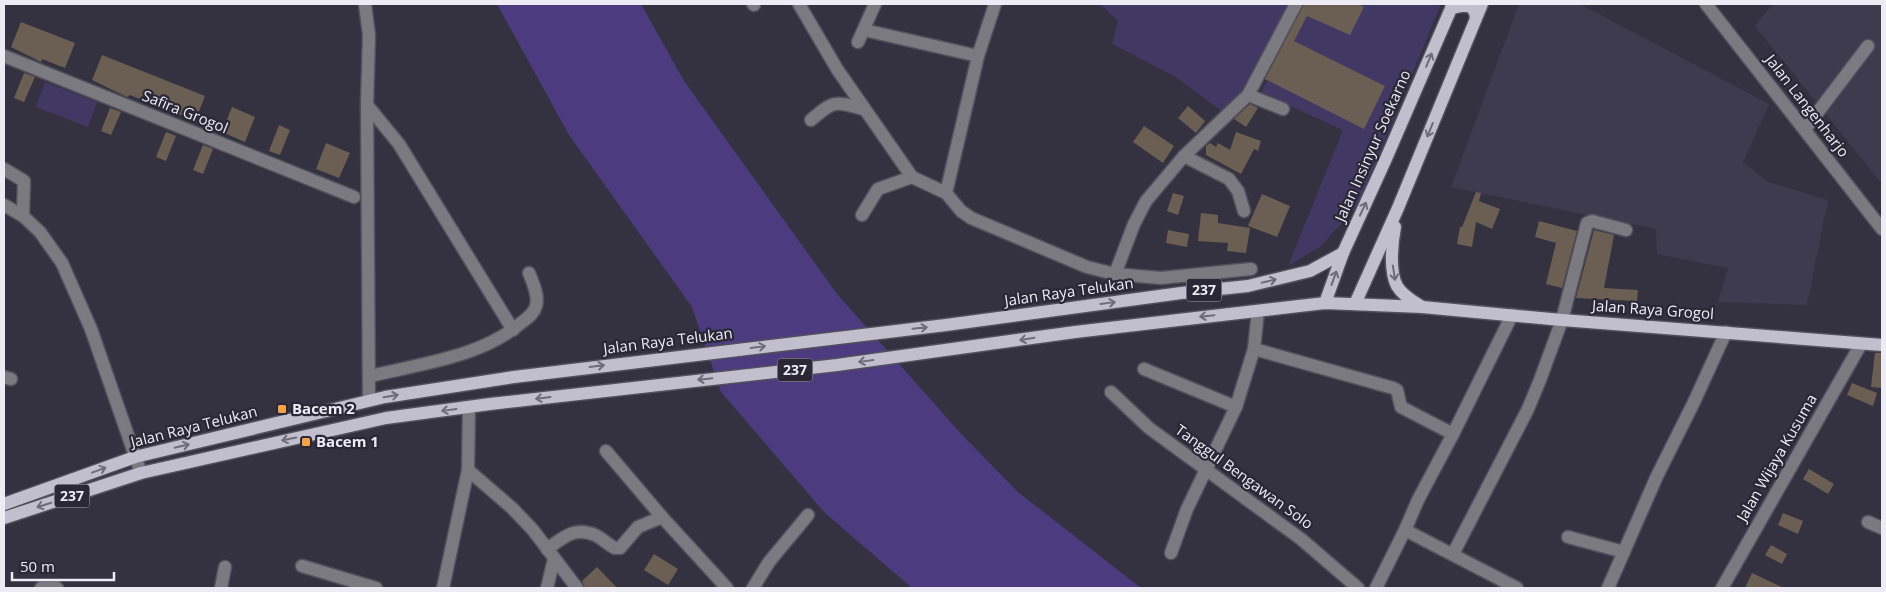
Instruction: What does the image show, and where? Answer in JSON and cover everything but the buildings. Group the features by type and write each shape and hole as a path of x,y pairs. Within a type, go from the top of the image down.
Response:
{"main road":[{"path":"1355,304 1398,208 1482,4"},
{"path":"1452,6 1470,6 1475,12 1476,18"},
{"name":"Jalan Insinyur Soekarno","path":"1325,303 1343,253 1452,6"},
{"path":"1398,208 1392,241 1395,281 1404,294 1422,307"},
{"name":"Jalan Raya Telukan","path":"4,504 135,457 369,400 514,377 946,325 1181,293 1248,286 1310,272 1343,253"},
{"name":"Jalan Raya Grogol","path":"1325,303 1422,307 1882,345"},
{"name":"237","path":"4,518 141,473 386,418 514,401 837,365 1075,332 1325,303"}],"street":[{"path":"365,4 369,34 367,105 369,400"},
{"path":"799,4 837,69 912,177 946,193 970,218 1087,267 1115,274 1162,278 1251,270"},
{"path":"858,42 875,4"},
{"path":"946,193 978,56 996,4"},
{"path":"1115,274 1134,224 1146,201 1184,156 1248,96 1296,4"},
{"name":"Jalan Langenharjo","path":"1706,4 1882,229"},
{"path":"864,30 978,56"},
{"path":"1805,129 1868,46"},
{"name":"Safira Grogol","path":"4,56 354,197"},
{"path":"1248,96 1282,109"},
{"path":"812,120 825,108 834,103 843,103 864,109"},
{"path":"367,105 398,144 414,168 513,330"},
{"path":"1184,156 1229,179 1238,191 1244,211"},
{"path":"4,169 24,181 23,216"},
{"path":"862,215 878,189 912,177"},
{"path":"4,205 23,216 40,232 65,270 91,329 141,473"},
{"path":"1454,554 1528,409 1540,380 1562,320 1587,223 1592,221 1626,230"},
{"path":"370,376 457,356 494,342 513,330 533,313 536,307 536,295 529,273"},
{"path":"1171,553 1187,509 1236,407 1254,349 1258,311"},
{"path":"1376,588 1418,500 1512,315"},
{"path":"1608,588 1657,476 1726,332"},
{"name":"Jalan Wijaya Kusuma","path":"1722,588 1861,344"},
{"path":"1254,349 1393,388 1397,390 1401,407 1453,434"},
{"path":"1144,369 1236,407"},
{"name":"Tanggul Bengawan Solo","path":"1111,392 1149,428 1301,538 1358,588"},
{"path":"443,588 468,470 470,407"},
{"path":"606,451 662,517 727,588"},
{"path":"468,470 512,508 533,530 577,588"},
{"path":"752,588 769,562 808,515"},
{"path":"547,588 551,554 570,533 582,531 596,535 616,548 620,548 638,527 662,517"},
{"path":"1868,522 1882,528"},
{"path":"1405,530 1517,588"},
{"path":"1568,537 1624,552"},
{"path":"302,566 376,588"},
{"path":"221,588 225,567"},
{"path":"41,588 58,588"}],"shaded area":[{"path":"497,4 641,4 684,81 837,294 963,436 1018,492 1141,588 912,588 825,513 721,392 692,307 569,135"},
{"path":"1100,4 1292,4 1255,77 1223,112 1174,76 1112,44 1118,21"},
{"path":"1304,4 1441,4 1358,205 1321,246 1288,266 1343,130 1261,93"},
{"path":"1519,4 1580,4 1769,104 1743,162 1768,182 1828,200 1807,305 1718,302 1728,268 1657,254 1656,229 1451,187"},
{"path":"1773,4 1882,4 1882,184 1755,26"},
{"path":"45,82 97,102 88,127 36,107"}],"place":[{"name":"Bacem 2","path":"282,409"},
{"name":"Bacem 1","path":"306,442"}]}
